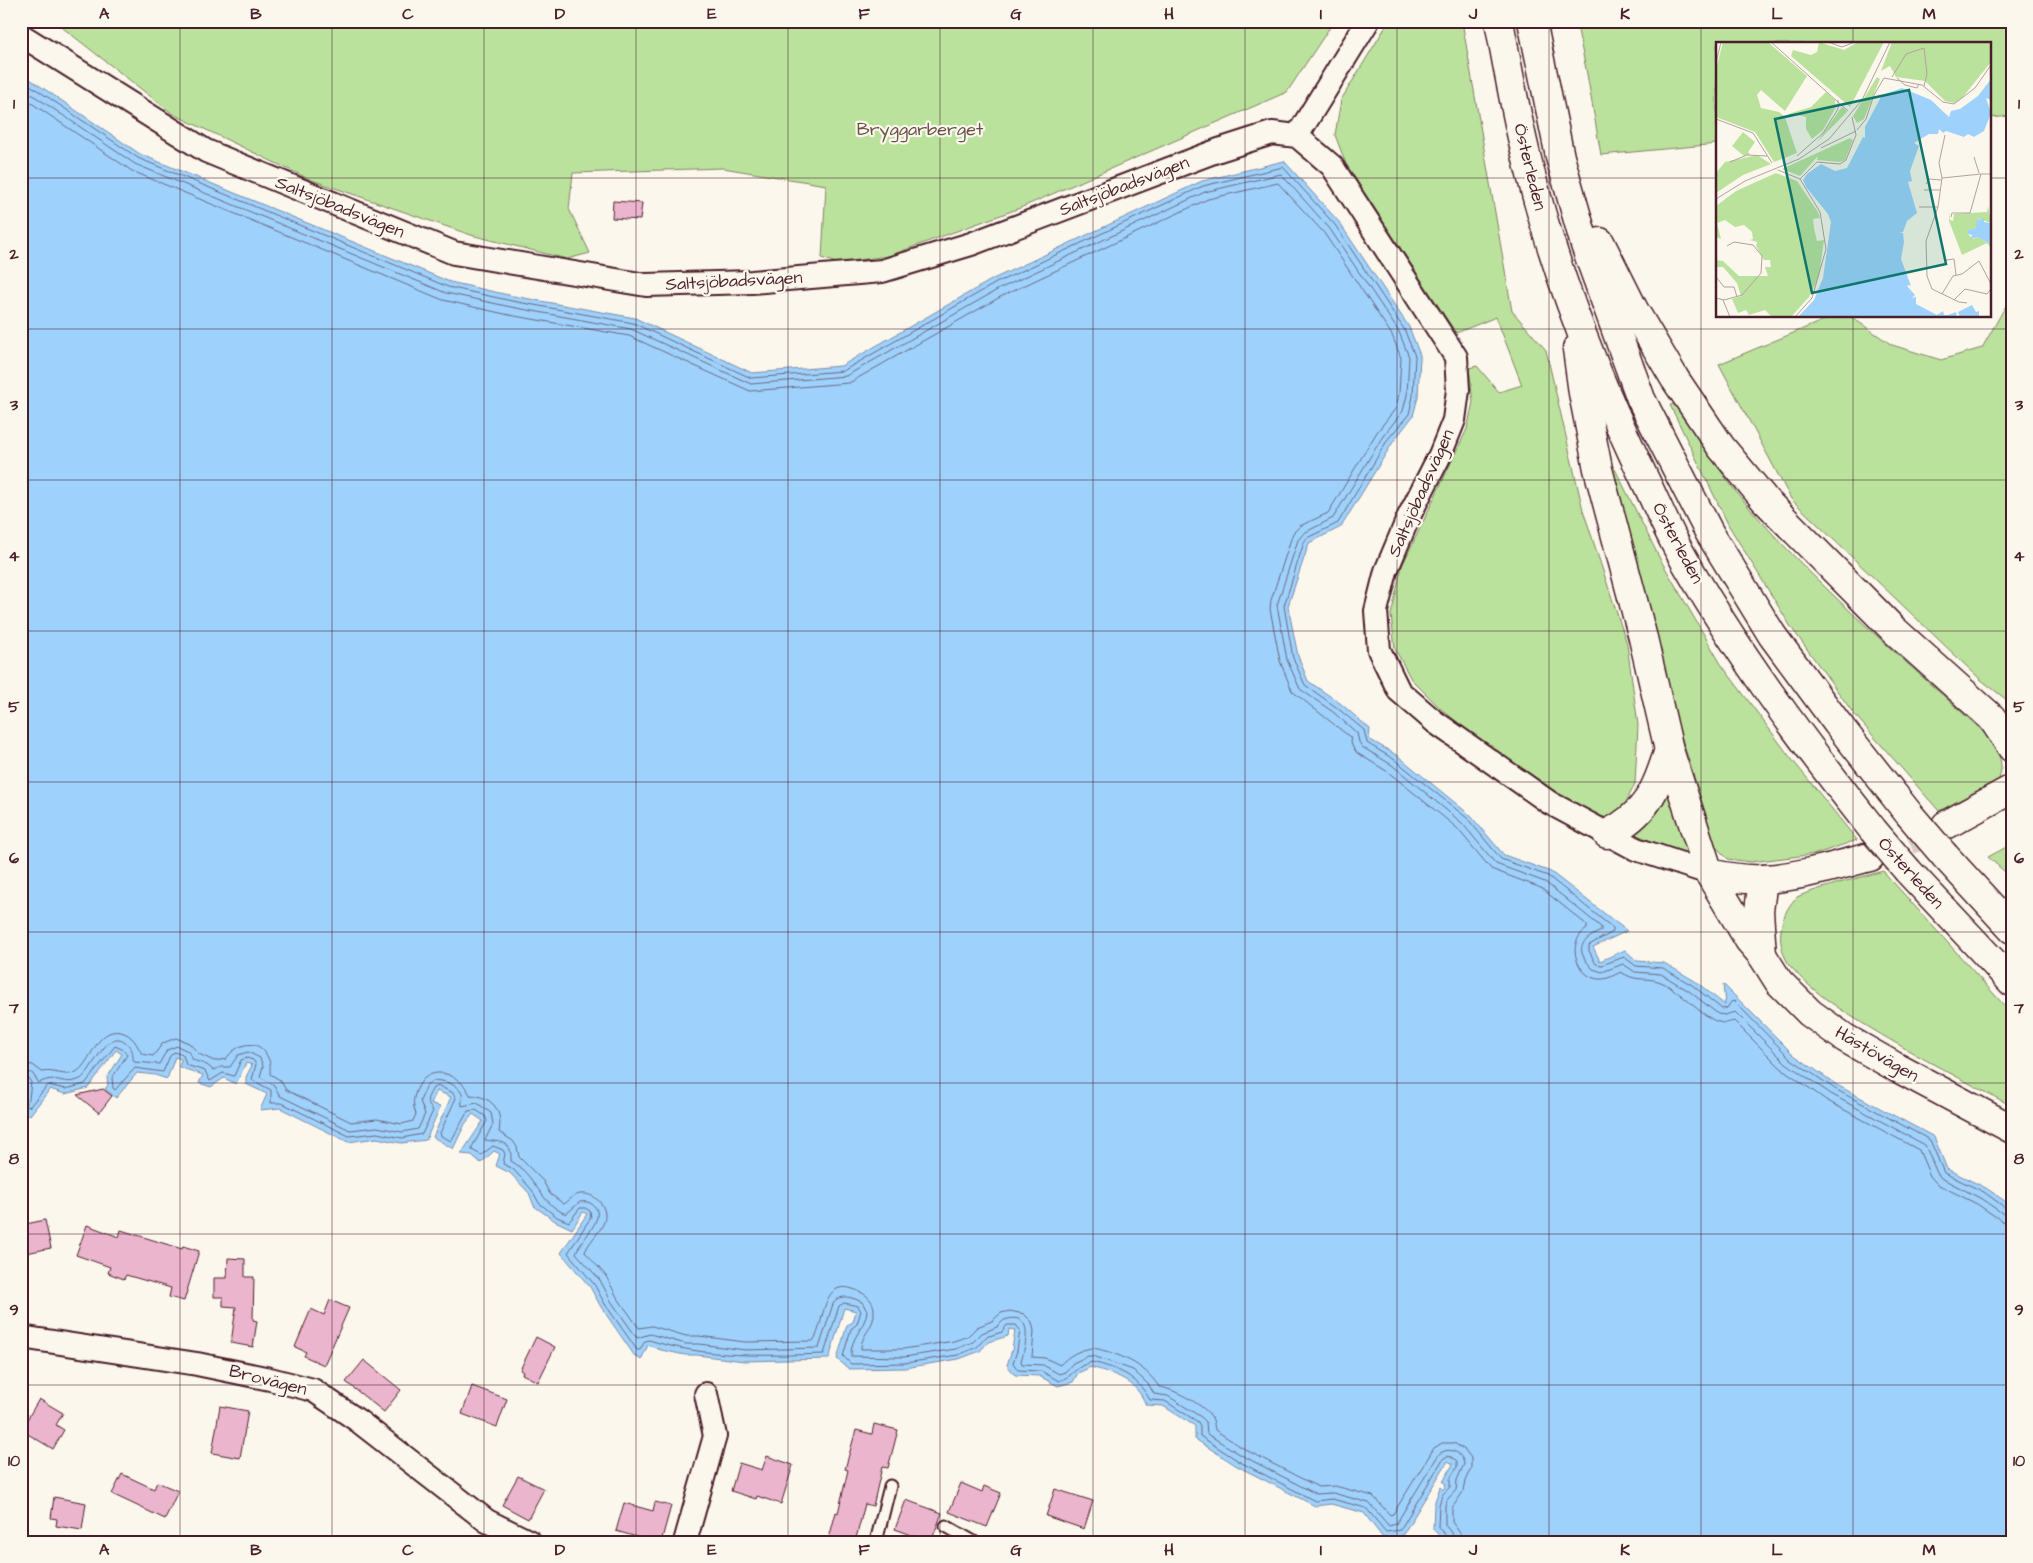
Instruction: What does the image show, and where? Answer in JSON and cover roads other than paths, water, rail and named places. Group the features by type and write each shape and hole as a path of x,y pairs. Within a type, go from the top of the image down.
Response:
{"main road":[{"name":"Österleden","path":"1499,21 1528,164 1552,247 1613,414 1677,547 1741,652 1804,743 1908,871 2012,982"},
{"name":"Österleden","path":"1532,21 1560,157 1585,245 1642,399 1709,532 1772,635 1837,723 1909,814 2012,928"},
{"path":"1560,157 1634,310 1675,379 1721,447 1765,500 1894,630 2002,722 2012,748"},
{"name":"Hästövägen","path":"1570,300 1583,393 1598,469 1669,750 1709,873 1749,940 1762,955 1779,982 1810,1013 1845,1038 2012,1129"},
{"path":"1607,834 1626,824 1650,799 1669,750"},
{"path":"1946,825 2012,789"},
{"path":"1709,873 1732,878 1763,879 1819,870 1870,857"},
{"name":"Hästövägen","path":"1762,955 1759,912 1763,879"}],"street":[{"path":"1297,136 1368,21"},
{"name":"Saltsjöbadsvägen","path":"21,34 206,151 454,253 646,285 752,282 882,271 971,244 1219,150 1272,133 1297,136 1332,166 1456,357 1458,390 1454,420 1440,456 1409,516 1386,571 1376,611 1380,650 1399,691 1435,722 1550,802 1636,849 1709,873"},
{"name":"Brovägen","path":"21,1337 198,1364 270,1378 313,1390 357,1420 487,1521 530,1542"},
{"path":"685,1542 715,1436 706,1394"}],"lane":[{"path":"876,1542 890,1486"},
{"path":"946,1526 974,1542"}],"water":[{"path":"21,73 140,154 450,282 513,296 635,318 752,373 841,366 993,279 1202,181 1284,161 1339,222 1409,327 1420,355 1418,397 1413,416 1393,442 1341,527 1309,543 1288,606 1298,656 1308,681 1340,703 1370,729 1369,739 1398,756 1470,815 1504,855 1551,872 1627,931 1593,947 1600,961 1625,950 1637,961 1664,963 1695,981 1725,1005 1723,984 1794,1055 1837,1085 1934,1137 1947,1169 1986,1188 2012,1206 2012,1542 1445,1542 1433,1529 1434,1504 1440,1487 1443,1490 1446,1484 1443,1482 1453,1464 1448,1461 1402,1536 1383,1538 1364,1513 1331,1504 1315,1506 1237,1466 1195,1439 1195,1426 1163,1406 1146,1405 1142,1396 1124,1379 1091,1367 1078,1373 1073,1382 1058,1386 1039,1376 1015,1375 1007,1365 1012,1350 1015,1330 1009,1329 1008,1336 988,1342 980,1351 959,1359 905,1368 849,1369 837,1359 847,1325 853,1322 856,1311 844,1308 829,1359 744,1361 685,1355 648,1345 641,1360 634,1355 601,1307 590,1287 561,1253 587,1214 583,1212 572,1229 555,1221 534,1206 529,1193 510,1173 496,1166 500,1154 494,1151 481,1163 472,1155 461,1154 483,1121 473,1114 465,1124 453,1149 433,1137 451,1097 437,1091 431,1103 440,1107 426,1140 401,1143 377,1138 348,1142 280,1108 260,1110 267,1094 246,1084 246,1077 252,1065 246,1063 236,1084 224,1078 211,1087 199,1083 203,1075 179,1067 181,1059 175,1057 167,1079 155,1075 137,1073 116,1098 105,1089 108,1085 107,1078 122,1054 116,1050 88,1088 65,1094 50,1089 30,1115 22,1110 26,1083 21,1082"}],"tunnel":[{"path":"1870,857 1946,825"}],"park label":[{"name":"Bryggarberget","path":"920,129"}]}
